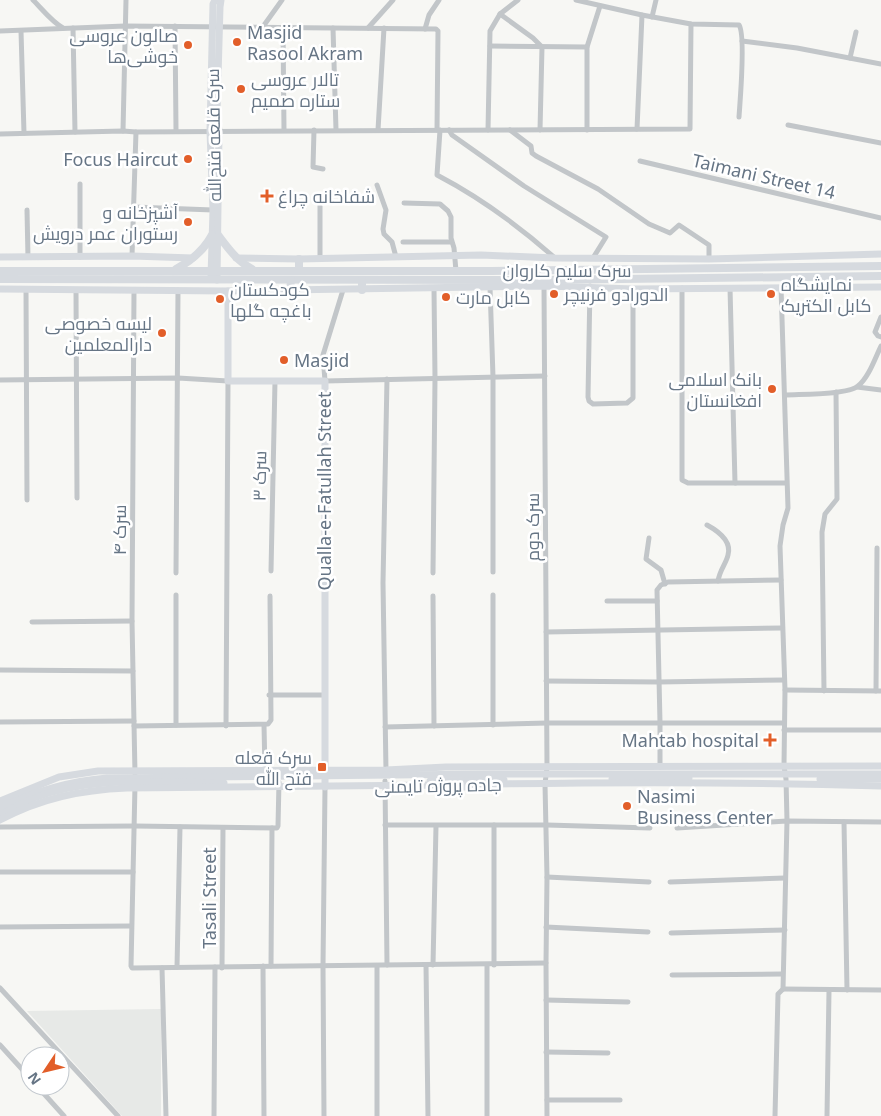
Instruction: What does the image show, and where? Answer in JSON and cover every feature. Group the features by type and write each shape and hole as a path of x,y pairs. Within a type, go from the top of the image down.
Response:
{"main road":[{"path":"173,270 193,258 215,235 236,258 254,270"},
{"path":"298,259 299,271"},
{"name":"سرک سلیم کاروان","path":"0,271 456,271 881,266"},
{"path":"540,270 542,283"},
{"path":"0,279 362,280 542,283 881,276"},
{"path":"290,280 290,291"},
{"path":"362,280 362,290"}],"street":[{"path":"33,0 56,24 63,28"},
{"path":"124,130 126,0"},
{"name":"سرک قلعه فتح‌الله","path":"214,0 219,131 214,280"},
{"name":"سرک قلعه فتح‌الله","path":"215,235 210,131 216,28 221,0"},
{"path":"262,28 282,0"},
{"path":"368,28 393,0"},
{"path":"425,29 429,15 439,0"},
{"path":"488,130 490,30 500,14 518,0"},
{"path":"576,0 691,24 739,25 742,41 739,117"},
{"path":"587,130 587,47 602,6 607,0"},
{"path":"652,17 656,0"},
{"path":"500,14 542,46 540,130"},
{"path":"637,129 642,15"},
{"path":"0,134 124,130 136,132 176,130 690,129 691,24"},
{"path":"0,32 125,26 436,29 438,31 437,175 514,224 555,258"},
{"path":"175,26 176,130"},
{"path":"73,28 75,132"},
{"path":"283,28 284,130"},
{"path":"333,28 336,130"},
{"path":"378,130 384,28"},
{"path":"21,31 24,133"},
{"path":"850,58 856,32"},
{"path":"742,41 797,48 881,64"},
{"path":"490,46 587,47"},
{"path":"788,125 881,143"},
{"path":"314,130 313,168 323,169"},
{"path":"449,130 452,135 524,186 606,237 593,258"},
{"path":"510,130 531,146 532,153 536,156 598,189 649,224 670,233 679,225 708,245 709,258"},
{"path":"132,256 136,132"},
{"name":"Taimani Street 14","path":"640,161 881,218"},
{"path":"80,184 80,257"},
{"path":"377,185 386,210 384,234 392,242 396,258"},
{"path":"320,200 320,258"},
{"path":"404,202 440,204 443,206 450,217 452,242 456,256 456,271"},
{"path":"134,207 213,210"},
{"path":"27,210 28,257"},
{"path":"403,242 452,242"},
{"path":"236,258 396,258 481,255 555,258 709,258 881,254"},
{"path":"0,257 132,256 193,258"},
{"path":"0,290 290,291 434,289 542,283 633,289 881,287"},
{"name":"سرک دوم","path":"542,283 545,376 547,723 546,1116"},
{"path":"590,286 588,397 589,401 593,404 627,403 633,398 633,289"},
{"path":"490,287 493,377 493,572"},
{"path":"781,287 786,395 786,483 788,508 780,546 787,821 783,989"},
{"path":"682,288 682,480 688,483 786,483"},
{"path":"730,288 735,482"},
{"path":"26,289 27,500"},
{"path":"433,573 434,289"},
{"path":"76,290 78,379 77,498"},
{"name":"سرک ۴","path":"134,290 132,621 135,826 131,966 132,968 162,968"},
{"path":"176,574 178,290"},
{"path":"343,290 324,355 325,381 545,376"},
{"path":"226,726 228,291"},
{"path":"881,317 875,332 881,337"},
{"path":"857,388 864,380 881,346"},
{"path":"0,380 134,378 228,380"},
{"path":"387,379 383,583 387,965"},
{"name":"Qualla-e-Fatullah Street","path":"228,380 325,381 325,779"},
{"name":"سرک ۳","path":"271,571 274,381"},
{"path":"786,395 836,392 857,388 881,390"},
{"path":"824,691 822,532 825,514 837,500 836,392"},
{"path":"707,525 726,540 728,547 728,555 719,571 718,580"},
{"path":"649,538 646,558 661,570 665,584"},
{"path":"784,690 879,691 877,548"},
{"path":"660,767 657,590 665,584 718,580 781,580"},
{"path":"176,595 176,725"},
{"path":"492,595 493,725"},
{"path":"0,722 226,726 268,724 271,720 269,694 270,596"},
{"path":"433,596 434,726"},
{"path":"607,601 657,601"},
{"path":"32,622 132,621"},
{"path":"546,632 658,632 782,628"},
{"path":"0,670 134,671"},
{"path":"546,682 784,680"},
{"path":"269,694 324,695"},
{"path":"385,727 547,723 784,723"},
{"path":"264,725 265,773"},
{"path":"784,730 881,730"},
{"name":"جاده پروژه تایمنی","path":"785,775 881,766"},
{"name":"جاده پروژه تایمنی","path":"0,801 63,786 135,780 265,773 325,779 386,778 446,767 546,776 660,767 881,779"},
{"name":"جاده پروژه تایمنی","path":"0,808 63,786 98,771 135,780 279,785 325,779 881,774"},
{"name":"جاده پروژه تایمنی","path":"785,775 881,786"},
{"path":"324,1116 325,779"},
{"path":"0,827 277,828 279,785"},
{"name":"جاده پروژه تایمنی","path":"0,820 40,803 63,786"},
{"name":"جاده پروژه تایمنی","path":"0,814 48,790"},
{"path":"677,828 787,821 881,822"},
{"path":"844,822 847,990"},
{"path":"385,825 650,828"},
{"path":"494,825 494,964"},
{"path":"434,965 436,826"},
{"path":"177,967 180,828"},
{"name":"Tasali Street","path":"222,968 223,828"},
{"path":"271,966 272,828"},
{"path":"0,872 133,872"},
{"path":"547,877 649,882"},
{"path":"670,882 785,878"},
{"path":"0,928 131,926"},
{"path":"546,928 648,932"},
{"path":"671,933 785,930"},
{"path":"166,1116 162,968 546,963"},
{"path":"426,965 428,1116"},
{"path":"487,965 487,1116"},
{"path":"263,966 264,1116"},
{"path":"377,966 377,1116"},
{"path":"214,1116 215,967"},
{"path":"672,975 782,974"},
{"path":"0,988 118,1116"},
{"path":"775,1116 778,994 783,989 828,991 881,990"},
{"path":"826,1116 828,991"},
{"path":"546,1000 628,1002"},
{"path":"0,1044 20,1067"},
{"path":"546,1052 608,1053"},
{"path":"46,1096 64,1116"},
{"path":"546,1100 620,1100"}],"shaded area":[{"path":"161,1009 161,1116 122,1116 70,1059 70,1046 59,1046 27,1011"}],"place":[{"name":"Masjid Rasool Akram","path":"237,42"},
{"name":"صالون عروسی خوشی‌ها","path":"188,45"},
{"name":"تالار عروسی ستاره صمیم","path":"241,89"},
{"name":"Focus Haircut","path":"188,159"},
{"name":"شفاخانه چراغ","path":"267,196"},
{"name":"آشپزخانه و رستوران عمر درویش","path":"188,222"},
{"name":"الدورادو فرنیچر","path":"554,294"},
{"name":"نمایشگاه کابل الکتریک","path":"771,294"},
{"name":"کابل مارت","path":"446,297"},
{"name":"کودکستان باغچه گلها","path":"220,299"},
{"name":"لیسه خصوصی دارالمعلمین","path":"162,333"},
{"name":"Masjid","path":"284,360"},
{"name":"بانک اسلامی افغانستان","path":"772,389"},
{"name":"Mahtab hospital","path":"770,740"},
{"name":"سرک قعله فتح الله","path":"322,767"},
{"name":"Nasimi Business Center","path":"627,806"}]}
